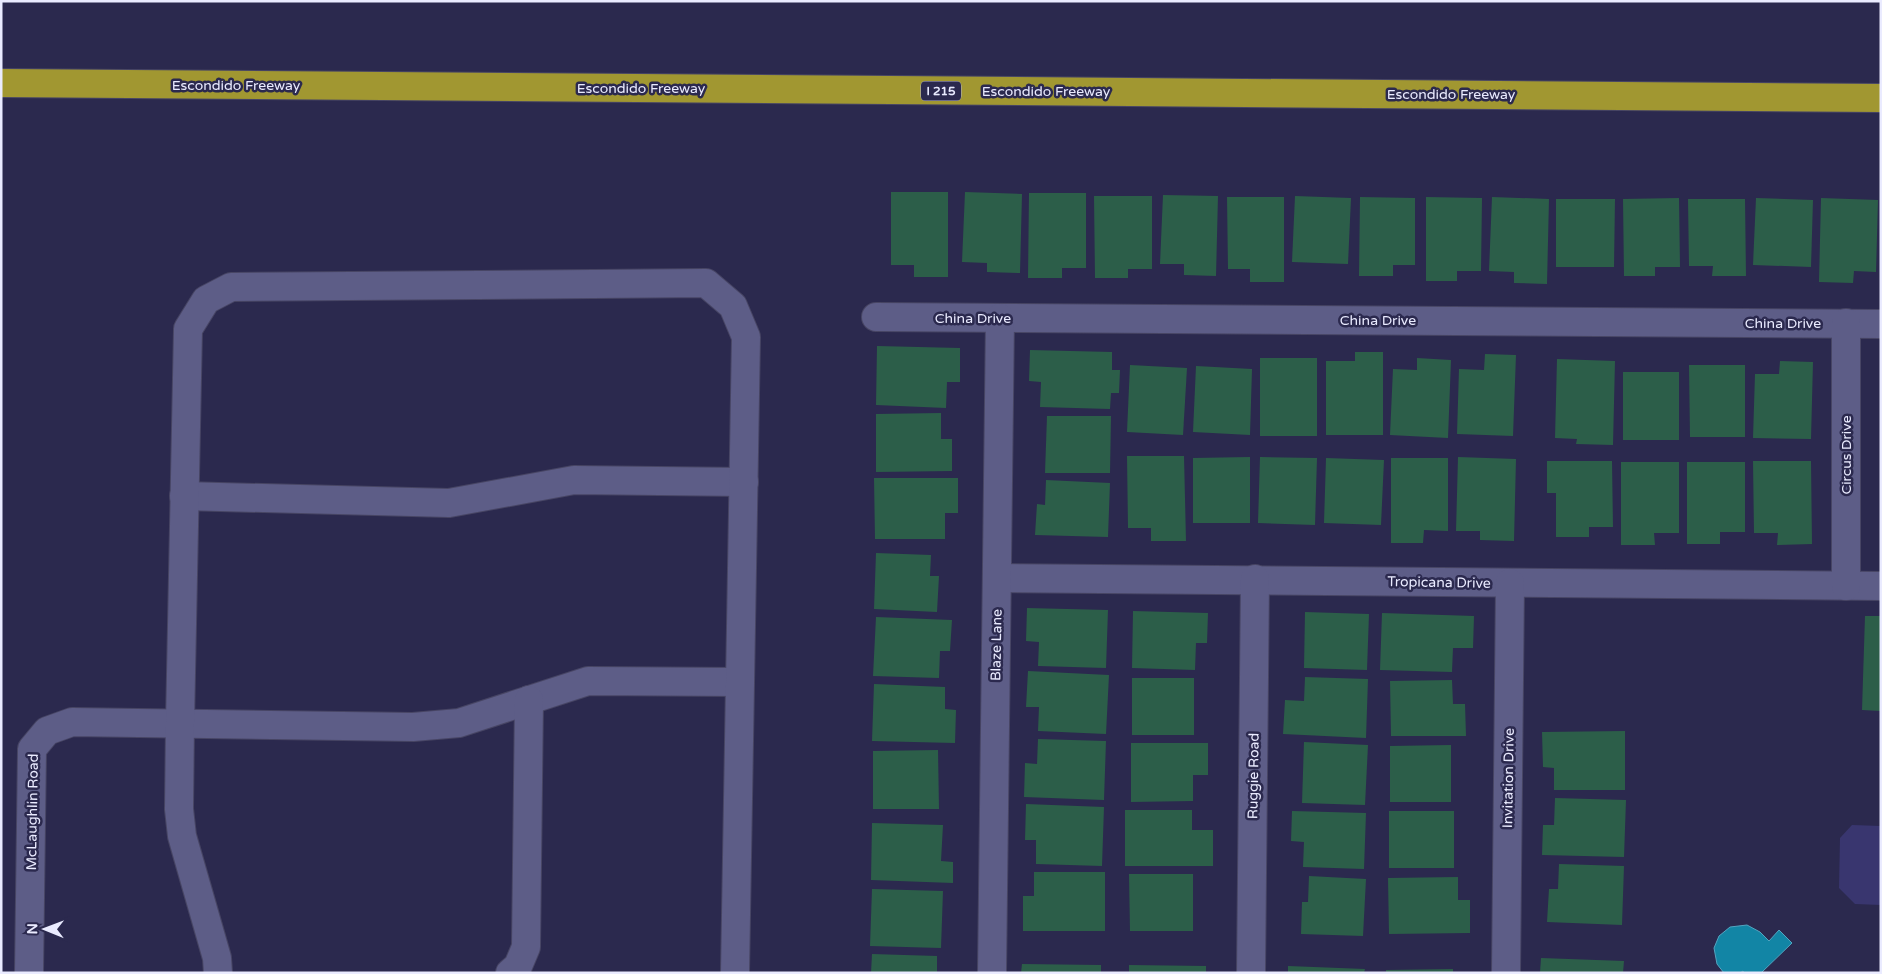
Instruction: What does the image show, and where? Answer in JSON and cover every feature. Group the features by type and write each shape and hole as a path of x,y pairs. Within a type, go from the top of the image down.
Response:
{"highway":[{"name":"Escondido Freeway","path":"1,83 1881,98"}],"street":[{"path":"218,973 217,958 182,836 180,809 188,328 206,300 231,287 706,284 733,306 746,338 735,973"},
{"name":"China Drive","path":"876,317 1881,324"},
{"name":"Blaze Lane","path":"992,973 1000,318"},
{"name":"Circus Drive","path":"1846,323 1846,586"},
{"path":"184,496 449,503 574,480 744,482"},
{"name":"Tropicana Drive","path":"997,578 1881,586"},
{"name":"Ruggie Road","path":"1251,973 1255,579"},
{"name":"Invitation Drive","path":"1506,973 1510,583"},
{"name":"McLaughlin Road","path":"29,973 32,749 48,731 72,722 413,727 459,723 588,681 740,682"},
{"path":"510,973 518,966 526,946 529,700"}],"shaded area":[{"path":"1852,825 1881,826 1881,905 1855,904 1839,888 1840,838"}],"water":[{"path":"1747,925 1760,932 1769,941 1779,930 1792,943 1761,973 1744,973 1743,971 1740,973 1724,973 1717,964 1714,948 1719,936 1730,927"}],"building":[{"path":"891,192 948,192 948,277 914,277 914,265 891,265"},
{"path":"965,192 1022,194 1020,273 987,272 987,263 962,262"},
{"path":"1029,193 1086,193 1086,268 1062,268 1062,278 1028,278"},
{"path":"1163,195 1218,196 1216,276 1184,275 1184,264 1160,264"},
{"path":"1094,196 1152,196 1152,269 1128,269 1128,278 1095,278"},
{"path":"1295,196 1351,198 1348,264 1292,262"},
{"path":"1227,197 1284,197 1284,282 1250,282 1250,269 1228,269"},
{"path":"1360,197 1415,198 1415,265 1393,265 1393,276 1359,276"},
{"path":"1426,197 1482,198 1481,271 1457,271 1457,281 1426,281"},
{"path":"1492,197 1549,199 1547,284 1514,283 1514,272 1489,271"},
{"path":"1679,198 1680,267 1655,267 1655,276 1624,276 1623,199"},
{"path":"1756,198 1813,200 1811,267 1753,265"},
{"path":"1821,198 1878,200 1876,272 1854,271 1853,283 1819,282"},
{"path":"1556,199 1615,199 1614,267 1556,267"},
{"path":"1688,199 1745,199 1746,276 1712,276 1713,266 1689,266"},
{"path":"877,346 960,348 960,382 947,382 946,408 876,405"},
{"path":"1030,350 1112,352 1112,370 1120,370 1119,393 1111,393 1110,409 1040,407 1041,382 1029,381"},
{"path":"1355,352 1383,352 1383,435 1326,435 1326,361 1355,361"},
{"path":"1485,354 1516,355 1513,436 1457,434 1459,369 1484,370"},
{"path":"1260,358 1317,358 1317,436 1260,436"},
{"path":"1417,358 1451,360 1448,438 1390,435 1393,369 1417,370"},
{"path":"1557,359 1615,361 1613,445 1576,444 1577,439 1555,438"},
{"path":"1780,361 1813,362 1811,439 1753,438 1755,374 1779,374"},
{"path":"1130,365 1187,368 1183,435 1127,432"},
{"path":"1689,365 1745,365 1745,437 1690,437"},
{"path":"1196,366 1252,369 1250,435 1193,432"},
{"path":"1623,372 1679,372 1679,440 1623,440"},
{"path":"941,413 941,439 952,439 952,471 876,472 876,414"},
{"path":"1047,416 1111,416 1110,473 1045,473"},
{"path":"1127,456 1184,456 1186,541 1151,541 1151,528 1128,528"},
{"path":"1250,457 1250,523 1193,523 1193,458"},
{"path":"1260,457 1317,458 1315,525 1258,523"},
{"path":"1458,457 1516,459 1514,541 1480,540 1480,531 1456,531"},
{"path":"1326,458 1384,460 1381,525 1324,523"},
{"path":"1391,458 1448,458 1448,531 1424,530 1423,543 1391,543"},
{"path":"1547,461 1612,461 1613,527 1589,527 1589,537 1556,537 1556,493 1547,493"},
{"path":"1753,461 1811,461 1812,544 1777,545 1778,533 1754,533"},
{"path":"1621,462 1679,462 1679,533 1654,533 1655,545 1621,545"},
{"path":"1687,462 1745,462 1745,532 1720,532 1720,544 1687,544"},
{"path":"874,478 958,478 958,513 945,513 945,539 875,539"},
{"path":"1046,480 1110,483 1108,537 1035,535 1037,504 1045,505"},
{"path":"876,553 931,555 930,576 939,576 937,612 874,609"},
{"path":"1027,608 1108,610 1106,668 1038,666 1039,642 1026,641"},
{"path":"1133,611 1208,613 1207,643 1196,643 1195,670 1132,668"},
{"path":"1305,612 1369,614 1367,670 1304,668"},
{"path":"1382,613 1474,616 1473,648 1453,648 1452,672 1380,670"},
{"path":"1865,616 1881,616 1881,711 1862,710"},
{"path":"876,617 952,620 950,651 940,651 939,678 873,676"},
{"path":"1028,671 1109,675 1106,734 1038,731 1039,707 1026,707"},
{"path":"1305,677 1368,679 1366,738 1283,734 1285,700 1304,701"},
{"path":"1132,678 1194,678 1194,735 1132,735"},
{"path":"1452,680 1453,704 1465,704 1466,736 1391,736 1390,681"},
{"path":"874,684 945,687 945,709 956,710 955,743 872,741"},
{"path":"1625,731 1625,790 1554,790 1554,768 1543,767 1542,732"},
{"path":"1038,739 1106,741 1104,800 1024,797 1025,763 1037,764"},
{"path":"1304,742 1368,745 1365,805 1302,803"},
{"path":"1131,743 1208,743 1208,775 1193,775 1193,801 1131,802"},
{"path":"1451,745 1451,802 1390,802 1390,746"},
{"path":"938,750 939,809 873,809 873,751"},
{"path":"1555,798 1626,800 1624,857 1542,855 1543,825 1554,825"},
{"path":"1026,804 1104,807 1102,866 1036,864 1036,840 1025,840"},
{"path":"1125,810 1192,810 1192,830 1213,830 1213,866 1125,866"},
{"path":"1292,811 1366,813 1364,869 1303,867 1304,842 1291,841"},
{"path":"1389,811 1454,811 1454,868 1389,868"},
{"path":"872,823 943,825 941,861 953,862 953,883 871,880"},
{"path":"1559,864 1624,866 1622,925 1547,922 1549,889 1558,889"},
{"path":"1034,872 1105,872 1105,931 1023,931 1023,896 1034,896"},
{"path":"1129,874 1193,874 1193,931 1130,931"},
{"path":"1309,876 1366,879 1363,936 1301,934 1302,902 1308,902"},
{"path":"1458,877 1458,900 1470,900 1470,933 1389,934 1388,878"},
{"path":"872,889 943,891 941,948 870,946"},
{"path":"872,954 937,956 937,973 871,973"},
{"path":"1541,958 1624,961 1623,973 1540,973"},
{"path":"1022,964 1101,965 1101,973 1021,973"},
{"path":"1129,965 1206,966 1206,973 1129,973"},
{"path":"1288,966 1365,969 1364,973 1288,973"},
{"path":"1453,969 1453,973 1386,973 1386,970"}]}
